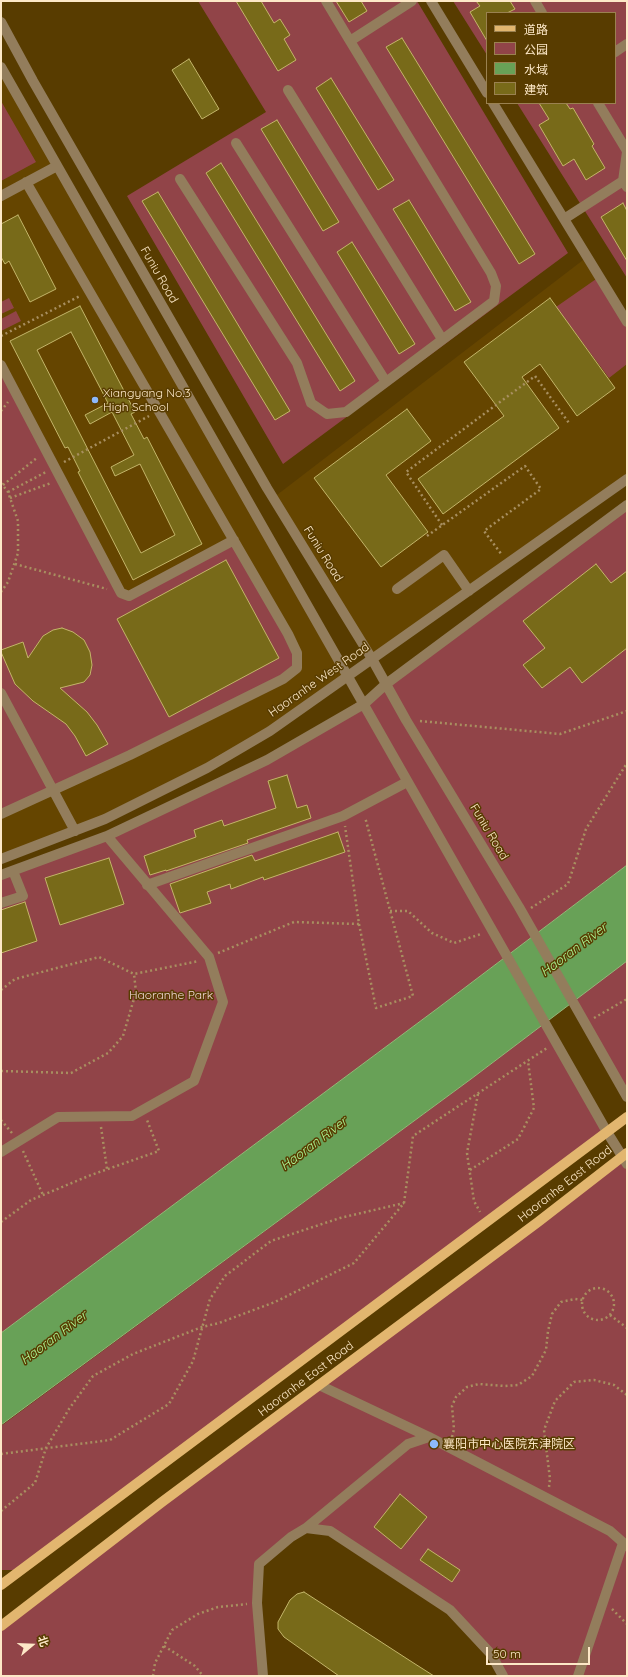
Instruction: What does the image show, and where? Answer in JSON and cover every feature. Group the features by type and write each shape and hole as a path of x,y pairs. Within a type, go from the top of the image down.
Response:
{"main road":[{"name":"Haoranhe East Road","path":"1,1585 627,1117"},
{"name":"Haoranhe East Road","path":"1,1626 162,1502 626,1158"}],"street":[{"path":"180,179 297,363 311,403 327,414 346,412 494,301 496,286 491,273 326,1"},
{"path":"350,41 412,1"},
{"path":"431,1 486,91"},
{"path":"535,1 541,12"},
{"name":"Funiu Road","path":"1,22 33,81 266,488 372,659 406,720 524,916 627,1098"},
{"path":"616,51 627,44"},
{"path":"1,68 607,1132 626,1158"},
{"path":"288,90 442,339"},
{"path":"494,104 627,322"},
{"path":"564,219 625,184 627,151 599,104"},
{"path":"236,144 386,382"},
{"path":"1,196 57,166"},
{"path":"1,814 138,752 283,679 297,668 297,653 288,634 26,182"},
{"path":"1,365 120,593 129,596 234,540"},
{"name":"Haoranhe West Road","path":"1,859 105,819 208,768 270,731 627,479"},
{"path":"1,874 13,871 107,836 267,760 364,704 386,684 627,505"},
{"path":"397,589 444,555 469,591"},
{"path":"1,693 75,831"},
{"path":"147,885 344,816 407,782"},
{"path":"1,1152 58,1117 132,1116 194,1081 223,1002 209,957 107,836"},
{"path":"1,903 23,896 13,871"},
{"path":"319,1385 449,1447 610,1531 625,1545 578,1676"},
{"path":"263,1676 257,1603 259,1564 291,1537 306,1528 408,1444 429,1437"},
{"path":"306,1528 330,1531 450,1610 491,1654 503,1676"}],"path":[{"path":"1,336 90,292"},
{"path":"442,525 406,472 535,376 569,423"},
{"path":"8,492 159,410"},
{"path":"1,592 8,582 18,553 18,522 8,492 2,484 46,451"},
{"path":"427,536 525,466 541,489 484,531 509,563"},
{"path":"10,498 61,480"},
{"path":"15,564 120,593"},
{"path":"406,720 560,734 627,710"},
{"path":"524,916 568,884 586,829 627,763"},
{"path":"344,816 359,924 376,1008 413,996 362,807"},
{"path":"390,911 408,911 432,933 454,943 494,934"},
{"path":"1,990 15,979 99,957 134,974 196,962 294,922 359,924"},
{"path":"1,1072 71,1073 108,1053 123,1036 136,992 134,974"},
{"path":"583,1020 627,999"},
{"path":"1,1511 35,1483 46,1448 69,1409 93,1376 133,1354 202,1327 218,1323 275,1302 354,1263 404,1203 414,1136 528,1061 554,1039"},
{"path":"470,1170 518,1139 534,1108 528,1061"},
{"path":"478,1094 467,1153 474,1200 485,1223"},
{"path":"1,1222 31,1200 106,1169 159,1151 143,1110"},
{"path":"100,1117 106,1169"},
{"path":"1,1120 18,1141 43,1195"},
{"path":"1,1454 110,1440 169,1404 193,1361 210,1299 225,1276 271,1242 340,1218 404,1203"},
{"path":"595,1289 606,1290 613,1298 614,1308 610,1315 599,1320 590,1318 583,1310 583,1300 590,1291 595,1289"},
{"path":"449,1447 454,1429 452,1406 456,1397 467,1387 478,1384 505,1386 518,1385 532,1376 546,1350 552,1314 561,1302 575,1299 583,1300"},
{"path":"610,1315 627,1328"},
{"path":"548,1499 550,1478 544,1430 556,1401 574,1382 594,1380 614,1385 627,1395"},
{"path":"604,1602 616,1611 627,1624"},
{"path":"153,1676 155,1663 172,1630 198,1614 218,1607 257,1603"},
{"path":"164,1646 195,1666 203,1676"}],"shaded area":[{"name":"Xiangyang No.3 High School","path":"1,68 347,676 270,731 105,819 1,859"},
{"path":"587,257 627,322 627,479 372,659 273,498"}],"green space":[{"path":"198,1 417,1 568,253 283,464 127,196 266,112"},
{"path":"453,1 627,1 627,278 518,104 616,104 616,12 486,12 486,53"},
{"path":"1,101 36,162 1,181"},
{"path":"599,277 627,322 627,364 609,378 556,307"},
{"path":"9,298 14,308 1,314 1,302"},
{"path":"16,311 21,321 1,331 1,319"},
{"path":"1,373 121,593 129,596 234,540 288,634 297,668 1,814"},
{"name":"Haoranhe Park","path":"627,505 627,865 438,1008 1,1333 1,871 107,836 267,760 386,684"},
{"path":"627,959 627,1097 571,999"},
{"path":"545,1023 607,1132 21,1570 1,1570 1,1426"},
{"name":"襄阳市中心医院东津院区","path":"623,1156 627,1164 627,1676 503,1676 450,1610 330,1531 306,1528 259,1564 263,1676 1,1676 1,1626"}],"water":[{"name":"Haoran River","path":"627,865 627,961 471,1079 1,1425 1,1333 438,1008"}],"building":[{"path":"236,1 261,1 274,23 280,19 290,35 284,39 296,60 278,71"},
{"path":"336,1 361,1 367,11 349,22"},
{"path":"476,1 510,1 515,9 509,12 486,12 486,39 470,12 480,6"},
{"path":"402,38 535,254 519,264 386,47"},
{"path":"189,59 219,109 202,119 172,70"},
{"path":"331,78 394,180 378,190 316,88"},
{"path":"540,104 567,104 570,109 573,108 594,144 592,146 605,168 586,180 574,159 563,166 539,125 549,119"},
{"path":"277,120 339,222 323,231 261,129"},
{"path":"221,163 355,381 340,391 206,173"},
{"path":"158,192 290,411 275,420 142,201"},
{"path":"409,200 471,302 455,311 393,209"},
{"path":"623,203 627,211 627,261 601,217"},
{"path":"18,215 56,289 30,302 9,261 5,264 1,257 1,224"},
{"path":"352,242 415,344 399,354 337,252"},
{"path":"550,298 615,388 577,416 540,364 522,377 559,428 443,514 418,479 504,416 464,362"},
{"path":"80,306 135,412 131,414 144,439 147,437 202,544 133,580 78,472 80,471 68,447 65,448 10,341","holes":["71,332 108,403 85,415 90,424 112,412 134,455 111,467 115,476 140,464 175,535 141,553 37,350"]},
{"path":"407,409 431,441 386,475 428,532 381,567 314,478"},
{"path":"226,560 279,658 169,717 117,619"},
{"path":"596,564 611,583 627,571 627,648 582,683 570,667 542,688 523,665 545,648 523,621"},
{"path":"62,628 73,632 84,640 90,652 92,665 90,675 84,682 60,688 87,712 97,725 108,744 86,756 75,736 66,724 33,701 15,684 1,652 1,650 23,642 28,658 43,636 53,630"},
{"path":"287,775 297,808 307,805 311,818 247,840 248,843 150,875 144,856 196,837 194,830 222,820 224,826 276,808 268,781"},
{"path":"338,832 345,852 264,880 263,877 231,889 230,884 207,892 211,903 180,913 170,884 252,855 255,861"},
{"path":"109,858 124,904 60,925 45,878"},
{"path":"25,902 37,941 1,953 1,910"},
{"path":"400,1494 427,1517 401,1549 374,1527"},
{"path":"428,1549 460,1570 452,1582 420,1560"},
{"path":"304,1592 434,1676 339,1676 284,1637 278,1629 278,1622 290,1600 297,1594"}],"place":[{"name":"Xiangyang No.3 High School","path":"95,400"},
{"name":"襄阳市中心医院东津院区","path":"434,1444"}]}
